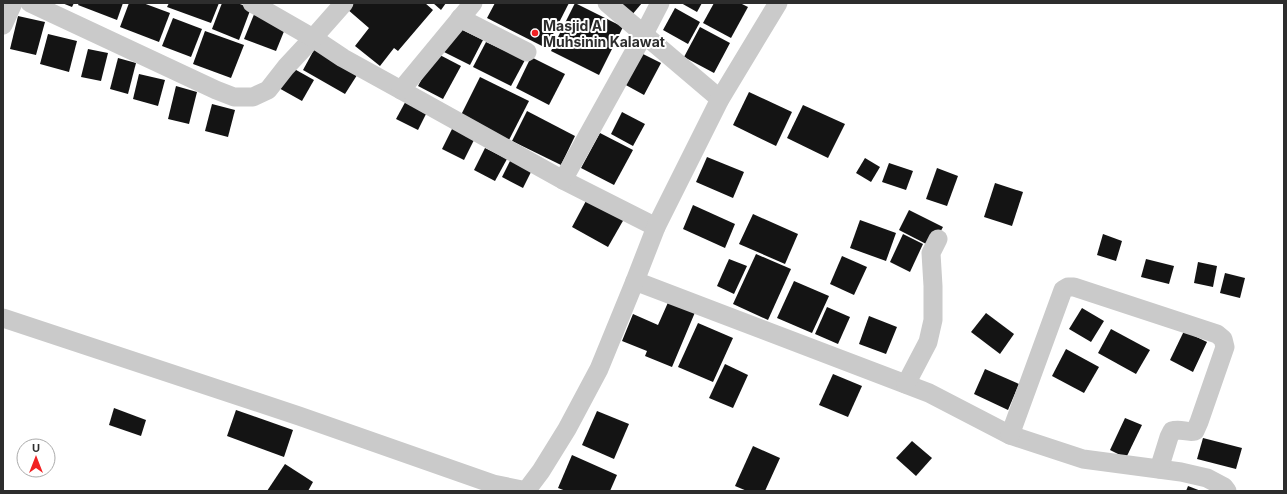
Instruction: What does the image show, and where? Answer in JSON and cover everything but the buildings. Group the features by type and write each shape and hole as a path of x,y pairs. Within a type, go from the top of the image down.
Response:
{"street":[{"path":"3,25 13,3"},
{"path":"30,3 234,97 253,97 268,90 286,67 314,38 344,3"},
{"path":"252,3 314,38 342,58 563,180 656,227"},
{"path":"401,90 473,3"},
{"path":"607,3 720,100"},
{"path":"563,180 660,3"},
{"path":"3,318 299,416 486,488 527,491 567,429 599,369 656,227 720,100 778,3"},
{"path":"460,18 527,52"},
{"path":"906,384 928,342 933,320 931,253 938,239"},
{"path":"635,281 929,393 1010,435 1082,459 1208,478 1224,487 1227,491"},
{"path":"1010,435 1063,290 1068,287 1074,287 1217,334 1224,339 1224,347 1200,422 1195,431 1172,431 1159,470"}],"place":[{"name":"Masjid Al Muhsinin Kalawat","path":"535,33"}]}
